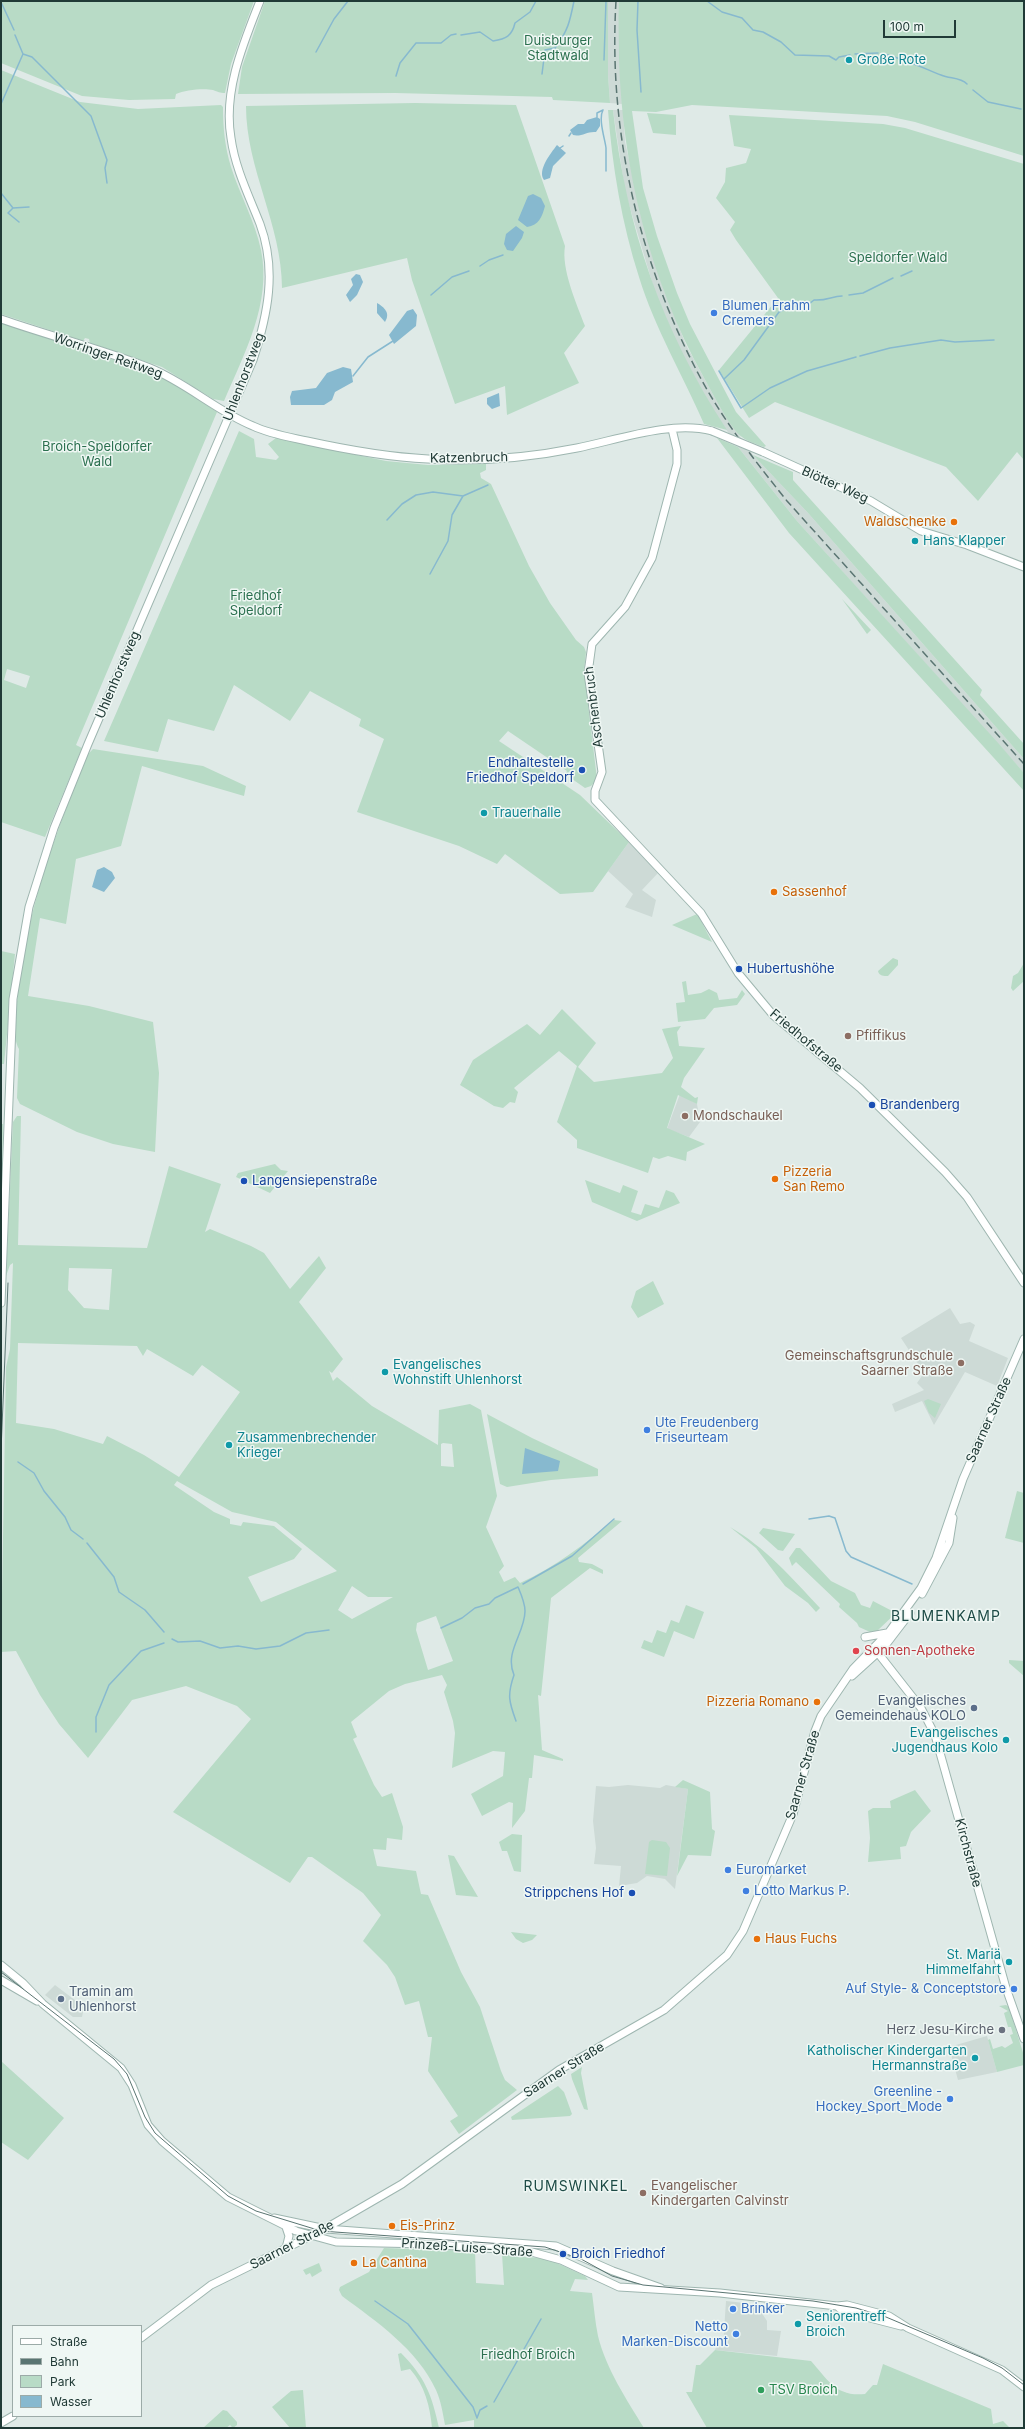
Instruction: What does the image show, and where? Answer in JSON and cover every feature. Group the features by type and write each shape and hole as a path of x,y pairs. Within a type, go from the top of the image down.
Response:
{"main road":[{"name":"Uhlenhorstweg","path":"1,1303 14,999 29,907 54,828 82,758 230,415 261,337 270,290 267,247 238,169 231,138 230,102 236,66 260,1"},
{"name":"Worringer Reitweg","path":"1,319 149,368 181,383 230,415"},
{"name":"Katzenbruch","path":"230,415 265,431 353,451 389,457 457,460 516,458 672,429 690,427 712,430"},
{"name":"Aschenbruch","path":"594,794 602,772 588,674 591,648 625,607 644,574 657,543 676,473 678,456 672,429"},
{"name":"Blötter Weg","path":"712,430 871,500 920,531 967,545 1024,567"},
{"name":"Friedhofstraße","path":"594,794 597,803 701,913 738,974 773,1015 860,1088 924,1149 967,1196 1024,1283"},
{"name":"Saarner Straße","path":"875,1652 921,1588 936,1558 963,1478 1024,1339"},
{"name":"Saarner Straße","path":"142,2337 206,2288 326,2229 402,2184 559,2070 664,2010 727,1955 743,1931 794,1814 815,1731 821,1716 847,1680 908,1616 938,1566 949,1543 956,1502"},
{"path":"865,1637 881,1636 889,1632"},
{"name":"Kirchstraße","path":"875,1652 921,1708 935,1735 1006,1988 1024,2039"},
{"path":"1,1965 43,2004 121,2068 154,2134 228,2197 242,2206 264,2215"},
{"path":"11,1973 1,1980 43,2004"},
{"name":"Prinzeß-Luise-Straße","path":"264,2215 326,2229 556,2246 620,2274 664,2289"},
{"name":"Prinzeß-Luise-Straße","path":"264,2215 286,2227 311,2236 336,2242 426,2244 528,2251 561,2260 619,2287 641,2290 664,2289 837,2306 843,2311 908,2328 981,2359 1002,2370 1024,2387"},
{"path":"286,2227 289,2236 286,2248"},
{"path":"1,2424 12,2417"}],"shaded area":[{"path":"608,1 619,1 622,104 610,103 608,75"},
{"path":"613,110 623,110 625,142 645,230 664,290 686,345 721,409 753,455 808,513 1024,759 1024,773 797,521 738,447 715,413 679,349 655,292 625,191"},
{"path":"629,842 658,873 642,890 656,900 652,917 625,907 633,894 608,871"},
{"name":"Mondschaukel","path":"680,1094 697,1104 700,1122 689,1137 667,1129"},
{"name":"Gemeinschaftsgrundschule Saarner Straße","path":"950,1308 960,1324 970,1322 975,1325 969,1341 1008,1358 997,1386 965,1372 934,1425 922,1401 895,1412 892,1404 924,1390 917,1383 924,1373 901,1338"},
{"path":"628,1785 660,1788 666,1785 688,1789 675,1889 665,1879 647,1876 637,1883 619,1886 621,1866 594,1864 596,1848 593,1821 596,1786 609,1787"},
{"name":"Tramin am Uhlenhorst","path":"55,1985 84,2007 82,2017 73,2017 45,1995"},
{"path":"987,2036 997,2072 958,2080 949,2047"},
{"path":"726,2301 763,2305 763,2315 767,2321 767,2330 781,2331 777,2356 715,2350 717,2345 723,2346"}],"green space":[{"path":"1,1 254,1 231,64 225,93 209,89 199,89 184,91 176,94 175,99 129,100 82,96 1,63"},
{"name":"Duisburger Stadtwald","path":"265,1 608,1 608,75 610,103 553,100 552,97 395,93 238,94 242,67"},
{"name":"Duisburger Stadtwald","path":"619,1 1024,1 1024,156 915,122 887,116 692,105 656,112 632,111 643,188 657,236 677,293 690,324 736,412 766,446 764,447 750,442 737,433 721,409 684,339 654,262 642,222 626,141 621,99"},
{"path":"1,70 80,102 138,109 221,105 223,107 223,122 227,152 258,239 261,250 263,270 263,289 254,328 224,401 213,399 162,367 90,343 89,339 85,338 83,341 1,314"},
{"path":"415,103 516,105 565,246 564,255 567,276 585,326 564,353 579,383 507,415 505,386 455,404 412,280 407,258 282,288 280,265 271,219 257,175 252,152 246,106"},
{"path":"608,110 613,110 627,196 650,277 684,354 704,392 727,430 704,424 653,315 639,277 623,216 612,152"},
{"path":"647,113 676,115 676,135 653,133"},
{"name":"Speldorfer Wald","path":"729,115 883,124 905,128 1024,164 1024,460 1017,452 978,501 946,467 775,402 749,418 719,370 778,298 736,240 730,230 735,222 716,198 725,182 726,168 746,163 751,149 734,146"},
{"name":"Broich-Speldorfer Wald","path":"1,322 153,373 171,381 217,412 76,745 82,748 45,837 1,822","holes":["7,669 30,676 26,688 4,680"]},
{"name":"Friedhof Speldorf","path":"239,431 254,439 256,457 276,460 279,457 268,444 276,438 386,461 428,465 486,464 486,470 480,473 481,478 491,484 529,566 550,603 576,640 584,647 586,652 584,671 597,779 591,786 585,788 565,774 567,771 508,731 499,741 580,795 629,842 593,892 560,894 505,854 497,864 459,846 357,812 384,739 359,726 361,719 310,691 290,721 234,685 214,731 168,719 158,752 104,741"},
{"path":"717,438 738,447 797,521 999,744 1024,773 1024,791 789,533"},
{"path":"753,455 793,472 793,480 982,690 980,695 1024,744 1024,759 808,513"},
{"path":"842,599 871,630 867,634"},
{"path":"93,749 203,766 246,786 244,796 142,766 121,846 76,859 66,924 40,918 28,996 89,1006 153,1022 159,1073 155,1152 113,1144 77,1132 20,1104 17,1098 19,1049 15,1033 15,1020 21,969 27,937 34,906 53,845 88,754"},
{"path":"697,914 699,917 712,942 672,925"},
{"path":"1,951 15,954 4,1064 1,1064"},
{"path":"893,958 898,960 898,965 888,976 879,974 878,971"},
{"path":"1024,963 1024,981 1013,991 1011,988 1013,976 1018,973"},
{"path":"686,981 688,995 701,993 709,989 717,993 719,1000 737,998 742,990 745,994 737,1005 714,1008 705,1019 678,1022 676,1003 685,1002 682,982"},
{"path":"562,1009 596,1043 578,1067 594,1082 662,1073 673,1058 662,1029 681,1026 677,1032 679,1046 705,1048 684,1078 681,1087 695,1098 698,1097 697,1104 678,1095 667,1128 705,1144 687,1152 686,1161 668,1156 659,1159 653,1157 648,1173 577,1148 577,1140 557,1122 577,1066 559,1051 514,1088 518,1092 515,1103 510,1102 503,1108 494,1106 460,1085 473,1060 527,1024 540,1035"},
{"path":"17,1116 21,1116 18,1245 147,1248 169,1166 221,1184 205,1232 210,1229 264,1253 290,1289 319,1256 326,1268 299,1302 343,1359 332,1373 329,1371 333,1381 337,1377 372,1406 438,1445 439,1410 470,1404 481,1410 497,1496 486,1527 504,1566 499,1572 504,1582 515,1577 520,1583 546,1570 614,1520 622,1521 578,1558 579,1562 592,1564 603,1570 603,1574 590,1568 551,1598 541,1696 538,1695 542,1750 563,1759 563,1761 534,1755 532,1778 529,1778 525,1811 512,1828 513,1803 509,1802 482,1816 471,1794 503,1776 505,1752 493,1751 452,1768 455,1733 444,1692 447,1685 442,1675 405,1684 389,1691 351,1722 357,1737 353,1739 374,1785 382,1797 392,1793 403,1827 402,1840 387,1838 386,1850 373,1849 377,1866 416,1871 421,1894 428,1895 461,1972 480,2007 505,2080 517,2090 459,2134 450,2121 458,2116 428,2071 432,2037 428,2037 419,2001 405,2005 395,1977 387,1965 363,1941 381,1915 363,1893 312,1857 308,1857 290,1883 173,1812 251,1719 237,1706 186,1686 132,1700 88,1758 59,1724 40,1695 16,1651 1,1652 6,1367 10,1349 13,1263 10,1265 6,1276 13,1122","holes":["69,1268 112,1269 109,1310 84,1308 68,1290","18,1343 137,1346 143,1356 147,1349 193,1376 202,1365 240,1392 179,1477 144,1455 107,1436 103,1444 54,1429 16,1423","441,1444 452,1444 454,1467 441,1466","177,1481 232,1512 276,1522 337,1571 261,1602 248,1577 294,1559 302,1549 274,1526 243,1522 241,1526 230,1524 230,1519 214,1512 174,1485","352,1586 368,1597 393,1597 352,1619 338,1610","436,1616 453,1661 428,1670 416,1630 417,1623"]},
{"path":"1,1124 3,1124 1,1233"},
{"path":"275,1164 281,1170 288,1171 270,1193 236,1177 238,1173"},
{"path":"585,1180 620,1193 623,1185 638,1191 631,1212 641,1215 645,1204 659,1208 666,1190 674,1193 680,1203 637,1221 592,1202"},
{"path":"653,1281 664,1304 638,1318 631,1307 636,1291"},
{"path":"928,1399 941,1404 935,1418 929,1413 924,1401"},
{"path":"487,1414 532,1438 598,1469 598,1476 551,1480 507,1487 500,1484"},
{"path":"1017,1491 1024,1493 1024,1543 1005,1538"},
{"path":"730,1527 755,1544 788,1574 820,1608 816,1612 808,1603 785,1586 756,1548"},
{"path":"763,1528 795,1534 783,1551 778,1550 759,1533"},
{"path":"796,1548 800,1548 831,1581 855,1593 861,1605 870,1608 873,1601 896,1613 877,1631 870,1632 859,1627 857,1623 839,1607 840,1604 796,1562 792,1566 789,1558"},
{"path":"686,1605 704,1612 694,1639 674,1631 664,1657 641,1648 644,1640 652,1643 657,1630 666,1633 671,1620 679,1623"},
{"path":"1009,1660 1024,1661 1024,1676 1009,1663"},
{"path":"683,1780 710,1792 712,1829 715,1831 711,1856 688,1855 677,1876 688,1789 675,1787"},
{"path":"915,1790 931,1811 911,1832 906,1846 900,1847 901,1859 868,1862 870,1838 868,1811 873,1808 891,1808 890,1801"},
{"path":"512,1834 522,1835 521,1872 514,1871 507,1851 502,1851 499,1842"},
{"path":"652,1840 666,1842 670,1848 667,1876 645,1874 649,1842"},
{"path":"448,1855 454,1856 478,1897 456,1895"},
{"path":"511,1932 537,1935 532,1940 523,1943 516,1939"},
{"path":"1006,2005 1009,2007 1024,2056 1024,2065 997,2072 988,2040 990,2039 993,2049 1002,2046 1005,2048 1013,2043 1010,2035 1013,2034 1011,2027 1008,2027 1004,2013 1008,2011 999,2006"},
{"path":"1,2061 64,2118 28,2160 1,2142"},
{"path":"582,2067 581,2073 588,2110 584,2109 571,2074"},
{"path":"558,2086 564,2092 572,2114 570,2116 512,2120 511,2117"},
{"name":"Friedhof Broich","path":"384,2248 472,2251 475,2249 476,2283 504,2285 502,2254 548,2259 585,2276 588,2280 575,2279 570,2291 592,2293 598,2336 606,2360 624,2395 644,2428 474,2428 474,2420 445,2425 441,2403 436,2390 428,2375 418,2362 395,2337 342,2296 339,2290 340,2287 369,2272"},
{"path":"319,2263 322,2271 312,2277 310,2273 306,2275 303,2270"},
{"path":"715,2350 811,2361 834,2386 847,2393 855,2394 865,2394 873,2385 877,2385 883,2364 991,2409 993,2424 1003,2421 1010,2428 707,2428 686,2392 692,2392 696,2365 700,2365"},
{"path":"401,2353 422,2379 430,2396 439,2428 432,2428 426,2397 415,2376 410,2369 401,2371 398,2354"},
{"path":"303,2390 306,2428 290,2428 272,2407 291,2391"},
{"path":"223,2410 227,2411 237,2422 237,2425 233,2428 230,2425 226,2428 203,2428"}],"water":[{"path":"597,117 600,119 600,126 596,132 573,135 570,130 578,124 584,124 587,120"},
{"path":"557,145 566,153 553,166 550,178 544,180 542,176 543,167"},
{"path":"533,194 541,198 545,206 543,214 539,220 527,227 518,220 528,196"},
{"path":"516,226 524,232 522,238 513,251 507,250 504,244 506,234"},
{"path":"356,274 360,275 363,282 357,295 350,302 346,295 353,285 351,279"},
{"path":"377,303 384,308 387,313 387,319 385,322 377,313"},
{"path":"413,309 417,315 416,326 394,344 389,335 407,311"},
{"path":"343,367 351,369 353,382 335,392 332,400 324,405 291,405 290,397 292,391 316,388 327,373"},
{"path":"499,393 500,406 492,409 487,404 487,398"},
{"path":"104,867 112,872 115,878 104,892 92,887 97,870"},
{"path":"525,1448 560,1461 558,1471 522,1474"}],"waterway":[{"path":"316,52 334,19 348,1"},
{"path":"461,35 480,32 493,41 505,38 510,34 515,23 530,12 536,1"},
{"path":"542,74 545,50 555,48 566,31 574,1"},
{"path":"604,60 606,1"},
{"path":"638,1 637,30 641,92"},
{"path":"707,1 722,12 742,18 753,30 763,32 781,42 795,55 829,56 836,60 839,57 850,55"},
{"path":"1,2 14,30"},
{"path":"396,76 400,63 416,43 441,43 451,35 456,34"},
{"path":"15,35 23,54 32,57 91,116 107,160 105,168 107,183"},
{"path":"855,54 878,53"},
{"path":"1,104 23,54"},
{"path":"884,54 944,76 961,80 967,84"},
{"path":"973,90 988,102 1021,109"},
{"path":"603,110 601,118 606,148 606,171"},
{"path":"597,117 597,113 603,110"},
{"path":"1,193 13,208 29,207"},
{"path":"13,208 8,213 19,222"},
{"path":"480,266 489,260 503,255"},
{"path":"431,295 452,277 469,271"},
{"path":"901,276 912,271"},
{"path":"849,295 863,293 893,278"},
{"path":"724,379 744,360 779,312 789,307 809,304 814,300 842,296"},
{"path":"860,356 890,348 941,340 955,342 994,340"},
{"path":"353,376 368,357 393,341"},
{"path":"719,371 741,408 770,388 807,371 856,357"},
{"path":"387,520 402,504 416,495 433,492 463,496 488,485"},
{"path":"430,574 448,541 452,515 463,496"},
{"path":"18,1462 34,1473 44,1491 65,1517 71,1530 83,1539"},
{"path":"809,1519 829,1516 835,1518 846,1551 851,1557 912,1584"},
{"path":"523,1584 572,1556 614,1519"},
{"path":"87,1543 114,1577 119,1592 145,1610 164,1632"},
{"path":"441,1628 462,1618 475,1608 489,1604 495,1598 518,1587 524,1602 525,1611 522,1627 513,1650 512,1658 514,1675 510,1688 510,1698 516,1721"},
{"path":"172,1639 178,1642 200,1641 220,1648 238,1646 256,1649 280,1646 306,1633 329,1630"},
{"path":"96,1732 96,1717 109,1685 141,1651 164,1643"},
{"path":"375,2301 408,2324 473,2407 477,2418"},
{"path":"494,2402 541,2319"},
{"path":"477,2418 480,2410 487,2406"}],"tram line":[{"path":"1,1451 8,1283"},
{"path":"1,1972 114,2059 127,2074 145,2117 155,2133 228,2196 256,2211 321,2231 545,2247 581,2259 612,2276 643,2285 813,2301 856,2308 886,2317 983,2358 1002,2368 1024,2385"}],"railway":[{"path":"616,1 615,50 617,99 623,147 632,195 660,288 679,333 709,394 730,426 787,501 1024,764"}],"place":[{"name":"Große Rote","path":"849,60"},
{"name":"Blumen Frahm Cremers","path":"714,313"},
{"name":"Waldschenke","path":"954,522"},
{"name":"Hans Klapper","path":"915,541"},
{"name":"Endhaltestelle Friedhof Speldorf","path":"582,770"},
{"name":"Trauerhalle","path":"484,813"},
{"name":"Sassenhof","path":"774,892"},
{"name":"Hubertushöhe","path":"739,969"},
{"name":"Pfiffikus","path":"848,1036"},
{"name":"Brandenberg","path":"872,1105"},
{"name":"Mondschaukel","path":"685,1116"},
{"name":"Pizzeria San Remo","path":"775,1179"},
{"name":"Langensiepenstraße","path":"244,1181"},
{"name":"Gemeinschaftsgrundschule Saarner Straße","path":"961,1363"},
{"name":"Evangelisches Wohnstift Uhlenhorst","path":"385,1372"},
{"name":"Ute Freudenberg Friseurteam","path":"647,1430"},
{"name":"Zusammenbrechender Krieger","path":"229,1445"},
{"name":"Sonnen-Apotheke","path":"856,1651"},
{"name":"Pizzeria Romano","path":"817,1702"},
{"name":"Evangelisches Gemeindehaus KOLO","path":"974,1708"},
{"name":"Evangelisches Jugendhaus Kolo","path":"1006,1740"},
{"name":"Euromarket","path":"728,1870"},
{"name":"Lotto Markus P.","path":"746,1891"},
{"name":"Strippchens Hof","path":"632,1893"},
{"name":"Haus Fuchs","path":"757,1939"},
{"name":"St. Mariä Himmelfahrt","path":"1009,1962"},
{"name":"Auf Style- & Conceptstore","path":"1014,1989"},
{"name":"Tramin am Uhlenhorst","path":"61,1999"},
{"name":"Herz Jesu-Kirche","path":"1002,2030"},
{"name":"Katholischer Kindergarten Hermannstraße","path":"975,2058"},
{"name":"Greenline - Hockey_Sport_Mode","path":"950,2099"},
{"name":"Evangelischer Kindergarten Calvinstr","path":"643,2193"},
{"name":"Eis-Prinz","path":"392,2226"},
{"name":"Broich Friedhof","path":"563,2254"},
{"name":"La Cantina","path":"354,2263"},
{"name":"Brinker","path":"733,2309"},
{"name":"Seniorentreff Broich","path":"798,2324"},
{"name":"Netto Marken-Discount","path":"736,2334"},
{"name":"TSV Broich","path":"761,2390"}],"district":[{"name":"BLUMENKAMP","path":"946,1617"},
{"name":"RUMSWINKEL","path":"576,2187"}]}
